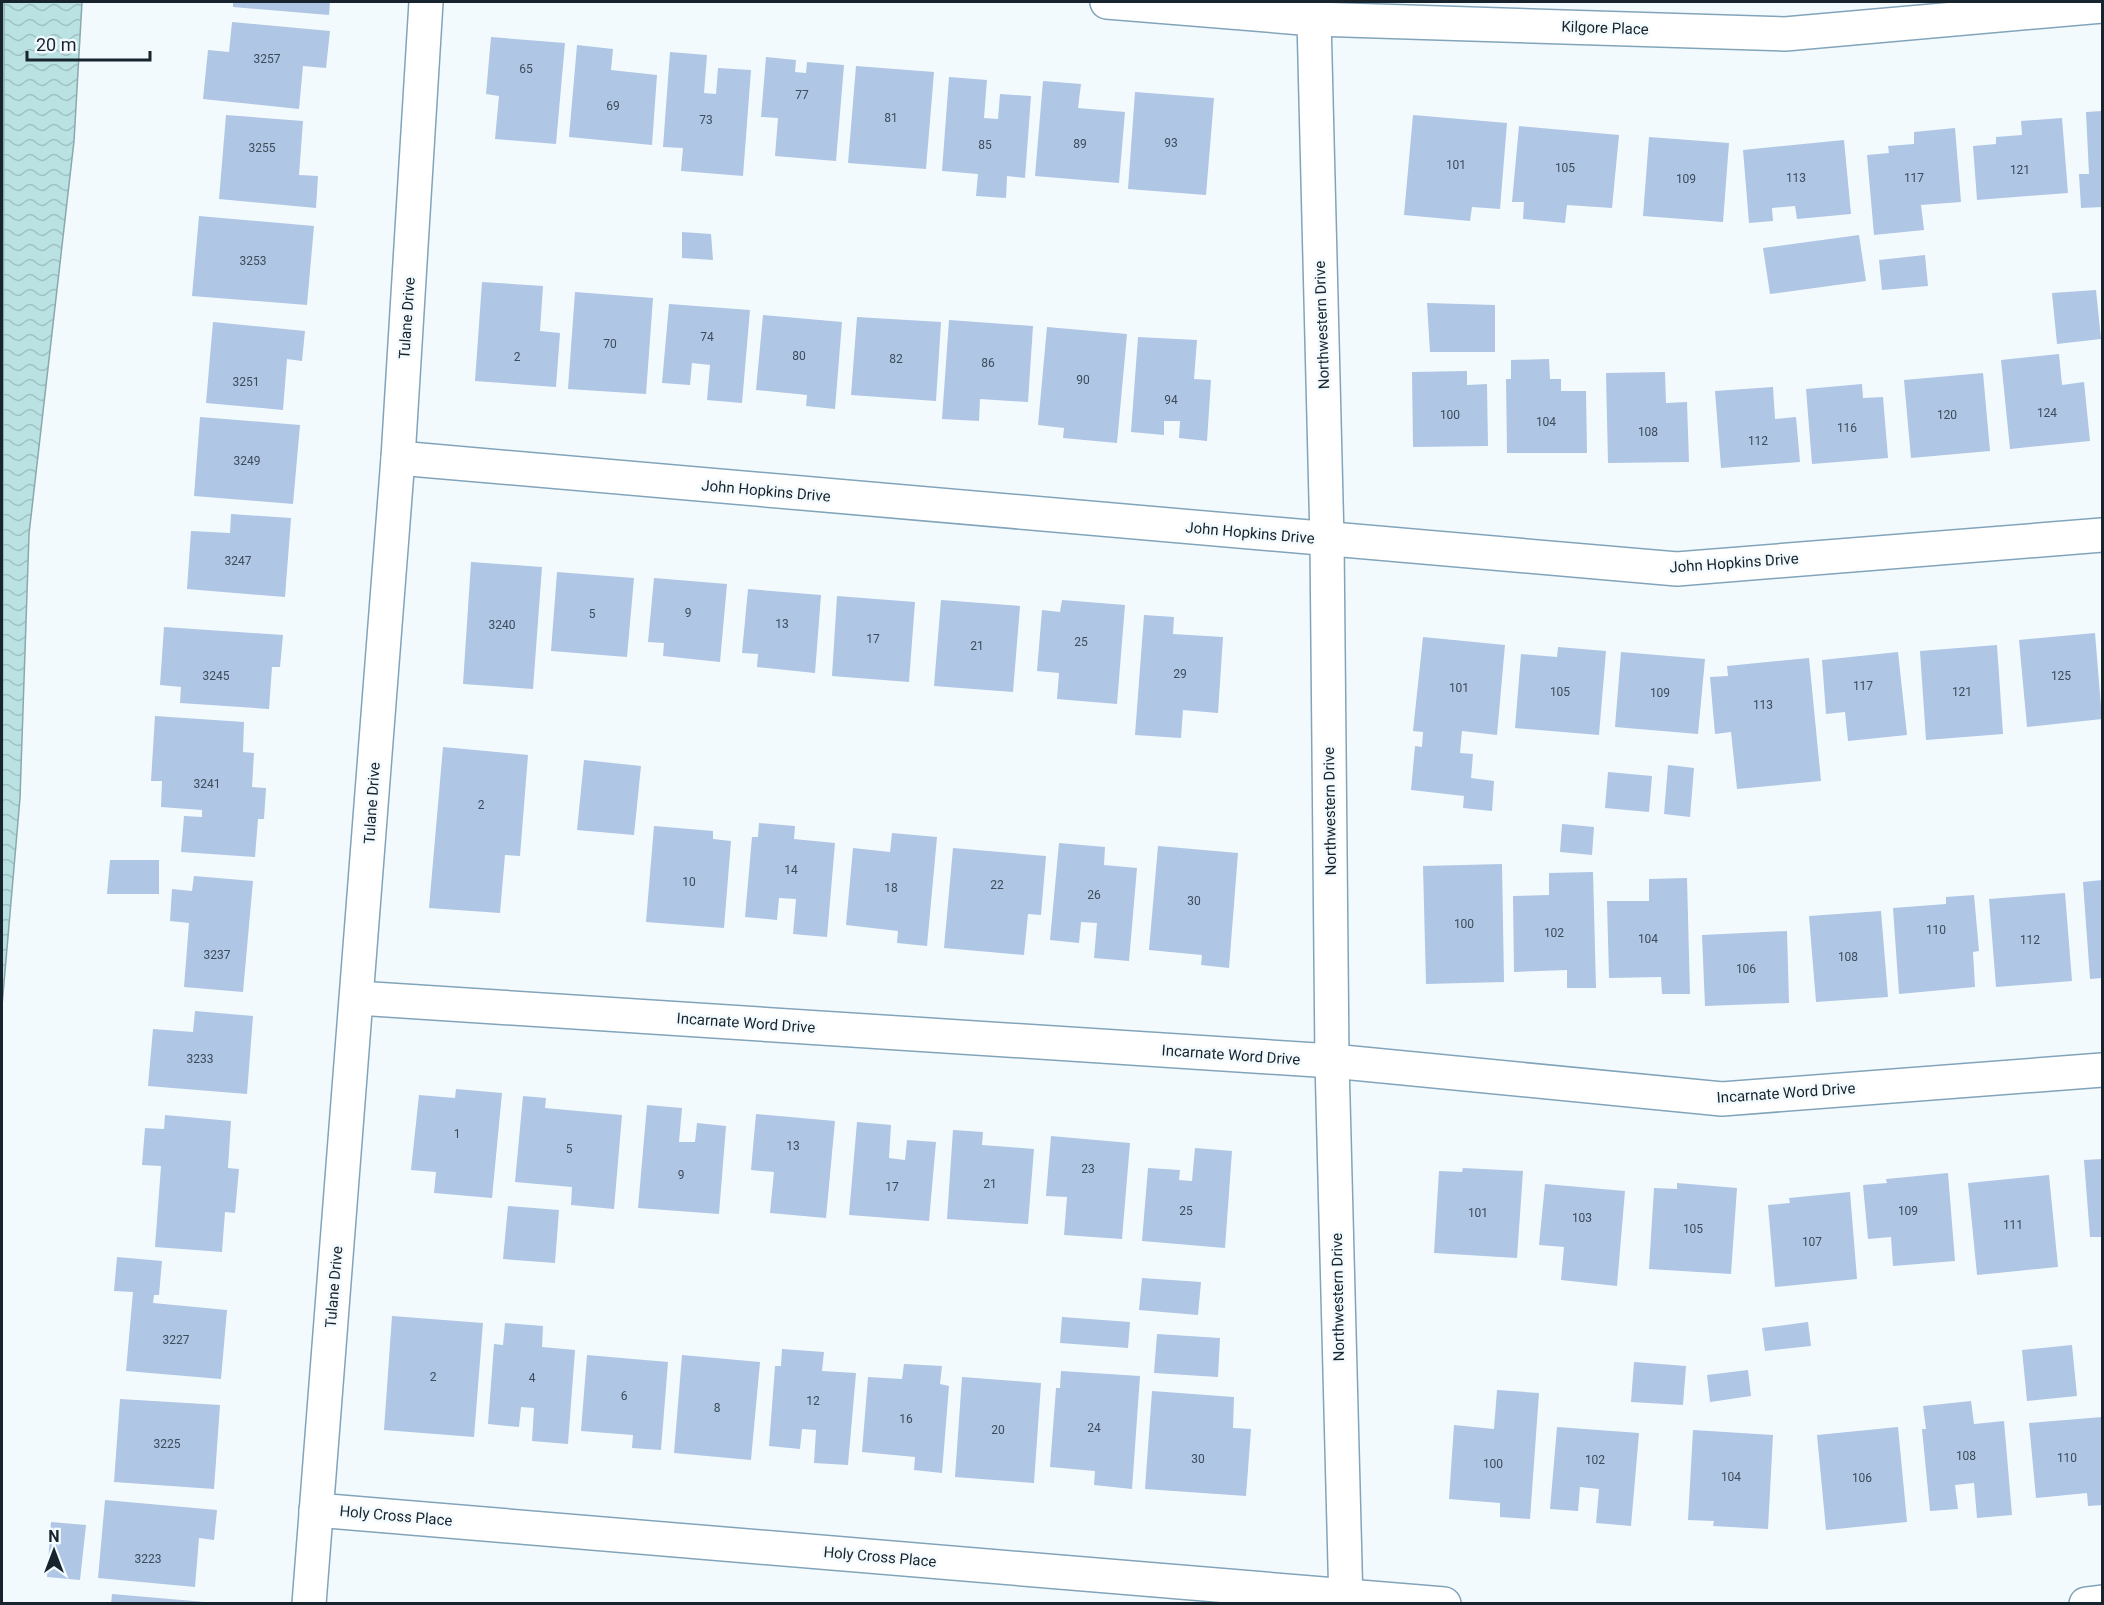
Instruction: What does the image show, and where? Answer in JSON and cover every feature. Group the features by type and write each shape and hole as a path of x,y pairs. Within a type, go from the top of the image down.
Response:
{"street":[{"name":"Tulane Drive","path":"309,1604 398,458 426,2"},
{"name":"Kilgore Place","path":"1107,2 1314,18 1785,34 2103,6"},
{"name":"Northwestern Drive","path":"1314,18 1327,540 1332,1061 1346,1600"},
{"name":"John Hopkins Drive","path":"398,458 1677,569 2103,535"},
{"name":"Incarnate Word Drive","path":"357,998 1332,1061 1722,1100 2103,1070"},
{"name":"Holy Cross Place","path":"316,1510 1346,1600 1444,1604"},
{"path":"2086,1604 2103,1602"}],"water":[{"path":"4,2 82,2 74,141 29,534 20,798 2,1006"}],"building":[{"path":"233,2 330,2 329,15 233,7"},
{"path":"232,22 330,31 326,68 303,66 299,109 203,99 208,50 229,52"},
{"path":"491,37 565,43 556,144 495,139 499,96 486,94"},
{"path":"577,45 613,49 611,70 657,75 652,145 569,137"},
{"path":"670,52 707,55 704,93 716,94 718,68 751,70 743,176 681,171 683,148 663,147"},
{"path":"766,57 796,60 795,72 806,73 807,62 844,65 836,161 775,156 778,118 761,117"},
{"path":"856,66 934,72 926,169 848,163"},
{"path":"949,77 987,80 984,118 998,119 1000,94 1031,96 1025,178 1007,176 1006,198 976,196 978,174 942,171"},
{"path":"1043,81 1081,84 1078,108 1125,112 1119,183 1035,176"},
{"path":"1135,92 1214,98 1206,195 1128,189"},
{"path":"2102,111 2102,207 2081,208 2079,174 2089,174 2086,112"},
{"path":"226,115 303,121 299,175 318,176 316,208 219,199"},
{"path":"1413,115 1507,123 1500,209 1472,207 1470,221 1404,215"},
{"path":"2062,118 2068,193 1977,200 1973,146 1996,144 1996,137 2022,135 2021,121"},
{"path":"1519,126 1619,135 1612,208 1567,205 1565,223 1523,219 1524,202 1512,202"},
{"path":"1955,128 1961,202 1921,205 1924,230 1874,235 1867,155 1889,153 1888,146 1914,144 1914,132"},
{"path":"1649,137 1729,143 1723,222 1643,216"},
{"path":"1844,140 1851,214 1797,219 1795,206 1772,208 1773,221 1749,223 1743,150"},
{"path":"199,216 314,226 307,305 192,296"},
{"path":"682,232 711,234 713,260 682,258"},
{"path":"1859,235 1866,281 1770,294 1763,248"},
{"path":"1925,255 1928,286 1882,290 1879,260"},
{"path":"482,282 543,286 540,331 560,333 556,387 475,381"},
{"path":"2096,290 2101,339 2057,344 2052,293"},
{"path":"575,292 653,298 646,394 568,389"},
{"path":"1427,303 1495,305 1495,352 1430,352"},
{"path":"669,304 750,310 742,403 707,400 710,365 692,363 690,385 662,383"},
{"path":"763,315 842,322 835,409 806,406 807,395 756,390"},
{"path":"857,317 941,322 936,401 851,395"},
{"path":"949,320 1033,326 1028,402 980,399 979,421 942,419"},
{"path":"213,322 305,331 302,361 287,359 283,410 206,403"},
{"path":"1047,327 1127,334 1117,443 1063,438 1064,428 1038,425"},
{"path":"1138,337 1197,340 1194,379 1211,380 1207,441 1179,438 1180,421 1164,421 1164,435 1131,432"},
{"path":"2059,354 2062,385 2084,382 2090,441 2010,449 2001,360"},
{"path":"1549,359 1550,379 1561,379 1561,391 1586,391 1587,453 1507,453 1506,379 1511,379 1511,360"},
{"path":"1467,371 1467,385 1487,384 1488,446 1413,447 1412,372"},
{"path":"1665,372 1666,403 1687,402 1689,462 1608,463 1606,373"},
{"path":"1983,373 1990,451 1911,458 1904,380"},
{"path":"1862,384 1863,398 1883,397 1888,458 1812,464 1806,389"},
{"path":"1773,387 1775,419 1796,417 1800,462 1721,468 1715,391"},
{"path":"200,417 300,425 293,504 194,496"},
{"path":"231,514 291,518 285,597 187,589 191,531 230,533"},
{"path":"471,562 542,567 533,689 463,684"},
{"path":"557,572 634,578 627,657 551,651"},
{"path":"654,578 727,584 720,662 663,656 664,643 648,642"},
{"path":"748,589 821,595 815,673 757,667 758,654 742,653"},
{"path":"837,596 915,602 909,682 832,676"},
{"path":"941,600 1020,606 1013,692 934,686"},
{"path":"1062,600 1125,605 1117,704 1057,699 1059,673 1037,671 1042,610 1060,612"},
{"path":"1144,615 1174,617 1173,634 1223,637 1218,713 1183,710 1181,738 1135,735"},
{"path":"164,627 283,635 280,667 272,667 269,709 180,703 181,687 160,685"},
{"path":"2095,633 2102,719 2027,727 2019,640"},
{"path":"1423,637 1505,645 1497,735 1462,731 1460,753 1473,754 1471,778 1494,781 1492,811 1463,808 1464,796 1411,790 1415,746 1422,747 1423,732 1413,731"},
{"path":"1997,645 2003,734 1926,740 1920,651"},
{"path":"1558,647 1606,651 1599,735 1515,728 1521,654 1557,657"},
{"path":"1621,652 1705,659 1698,734 1615,727"},
{"path":"1898,652 1907,735 1848,741 1845,712 1826,714 1822,660"},
{"path":"1809,658 1821,781 1737,789 1731,732 1715,734 1710,677 1728,676 1727,666"},
{"path":"155,716 244,722 243,752 254,753 252,787 266,788 264,819 258,819 255,857 181,852 184,816 202,817 202,810 161,807 162,781 151,781"},
{"path":"443,747 528,755 520,856 505,855 500,913 429,908"},
{"path":"584,760 641,766 634,835 577,830"},
{"path":"1668,765 1694,768 1690,817 1664,814"},
{"path":"1608,772 1652,776 1649,812 1605,808"},
{"path":"759,823 795,826 794,839 835,843 827,937 793,934 796,899 779,898 777,920 745,917 752,837 758,837"},
{"path":"1562,824 1594,827 1592,855 1560,852"},
{"path":"654,826 713,831 713,839 731,841 724,928 646,922"},
{"path":"892,833 937,837 927,946 897,943 898,931 846,925 853,848 890,852"},
{"path":"1059,843 1105,847 1104,865 1137,868 1129,961 1094,958 1097,923 1081,922 1079,943 1050,940"},
{"path":"1158,846 1238,853 1229,968 1201,965 1202,955 1149,950"},
{"path":"953,848 1046,856 1041,915 1028,914 1024,955 944,948"},
{"path":"110,860 159,860 159,894 107,894"},
{"path":"1502,864 1504,982 1426,984 1423,866"},
{"path":"1593,872 1596,988 1567,988 1567,970 1514,972 1513,896 1549,895 1549,873"},
{"path":"194,876 253,881 243,992 184,987 189,923 170,921 172,889 192,891"},
{"path":"1687,878 1690,994 1662,994 1661,977 1609,978 1607,901 1649,901 1649,879"},
{"path":"2102,880 2102,978 2090,979 2083,882"},
{"path":"2065,893 2072,981 1996,987 1989,899"},
{"path":"1974,895 1979,951 1973,952 1975,987 1899,994 1893,908 1946,904 1946,897"},
{"path":"1881,911 1888,997 1816,1002 1809,916"},
{"path":"1787,931 1789,1003 1705,1006 1702,935"},
{"path":"195,1011 253,1016 247,1094 148,1086 153,1029 193,1032"},
{"path":"456,1089 502,1093 492,1198 434,1193 436,1172 411,1170 419,1095 455,1098"},
{"path":"523,1096 546,1098 545,1108 622,1115 614,1209 571,1205 572,1187 515,1182"},
{"path":"647,1105 682,1108 679,1142 695,1142 697,1123 726,1126 719,1214 638,1208"},
{"path":"756,1114 835,1121 826,1218 770,1213 774,1172 751,1170"},
{"path":"165,1115 231,1121 228,1168 239,1169 235,1213 225,1212 222,1252 155,1247 161,1166 142,1165 145,1128 164,1129"},
{"path":"857,1122 891,1125 889,1158 905,1160 907,1140 936,1142 929,1221 849,1215"},
{"path":"953,1130 983,1132 982,1145 1034,1149 1028,1224 947,1219"},
{"path":"1051,1136 1130,1143 1122,1239 1064,1235 1067,1197 1046,1196"},
{"path":"1195,1148 1232,1151 1225,1248 1142,1241 1148,1168 1180,1170 1179,1180 1192,1181"},
{"path":"2102,1159 2102,1237 2090,1237 2084,1160"},
{"path":"1463,1168 1523,1171 1517,1258 1434,1253 1439,1171 1462,1172"},
{"path":"1948,1173 1955,1261 1893,1266 1891,1237 1868,1239 1863,1185 1887,1183 1886,1179"},
{"path":"2049,1175 2058,1267 1977,1275 1968,1183"},
{"path":"1677,1183 1737,1188 1731,1274 1649,1269 1654,1188 1677,1189"},
{"path":"1545,1184 1625,1191 1617,1286 1561,1280 1564,1247 1539,1245"},
{"path":"1850,1192 1857,1279 1775,1287 1768,1205 1790,1203 1789,1198"},
{"path":"508,1206 559,1210 555,1263 503,1259"},
{"path":"117,1257 162,1261 159,1295 154,1295 153,1303 227,1310 221,1379 126,1371 133,1292 114,1291"},
{"path":"1142,1278 1201,1282 1198,1315 1139,1310"},
{"path":"392,1316 483,1323 474,1437 384,1430"},
{"path":"1062,1317 1130,1322 1128,1348 1060,1343"},
{"path":"1808,1322 1811,1346 1765,1351 1762,1328"},
{"path":"505,1323 543,1326 542,1347 575,1350 568,1444 532,1441 534,1408 521,1407 519,1427 488,1424 494,1344 503,1345"},
{"path":"1157,1334 1220,1338 1218,1377 1154,1373"},
{"path":"2072,1345 2077,1396 2027,1401 2022,1350"},
{"path":"782,1349 824,1352 822,1371 856,1373 848,1465 814,1463 816,1430 802,1429 800,1449 769,1446 775,1366 781,1366"},
{"path":"587,1355 668,1362 661,1450 632,1448 633,1435 581,1431"},
{"path":"682,1355 760,1362 751,1460 674,1453"},
{"path":"1634,1362 1686,1366 1683,1405 1631,1402"},
{"path":"904,1364 942,1366 940,1384 949,1386 942,1473 914,1470 915,1457 862,1452 868,1377 902,1379"},
{"path":"1748,1370 1751,1396 1710,1402 1707,1375"},
{"path":"1061,1371 1140,1376 1132,1489 1094,1485 1095,1471 1050,1467 1056,1388 1060,1388"},
{"path":"962,1377 1041,1383 1034,1483 955,1477"},
{"path":"1497,1390 1539,1393 1530,1519 1500,1517 1500,1503 1449,1499 1454,1425 1494,1429"},
{"path":"1152,1391 1234,1397 1233,1428 1251,1429 1246,1496 1145,1489"},
{"path":"120,1399 220,1405 214,1489 114,1482"},
{"path":"1971,1401 1974,1424 2004,1421 2012,1515 1977,1518 1974,1483 1955,1485 1958,1509 1930,1511 1922,1429 1926,1429 1923,1406"},
{"path":"2102,1417 2102,1505 2088,1506 2087,1493 2036,1498 2029,1423"},
{"path":"1557,1427 1639,1433 1631,1526 1596,1523 1599,1489 1580,1487 1578,1511 1550,1509"},
{"path":"1898,1427 1907,1522 1826,1530 1817,1435"},
{"path":"1693,1430 1773,1435 1768,1529 1713,1526 1714,1521 1688,1520"},
{"path":"105,1500 217,1510 214,1540 199,1538 195,1587 98,1578"},
{"path":"51,1522 86,1525 80,1580 47,1577"},
{"path":"112,1594 205,1602 205,1604 111,1604"}]}
